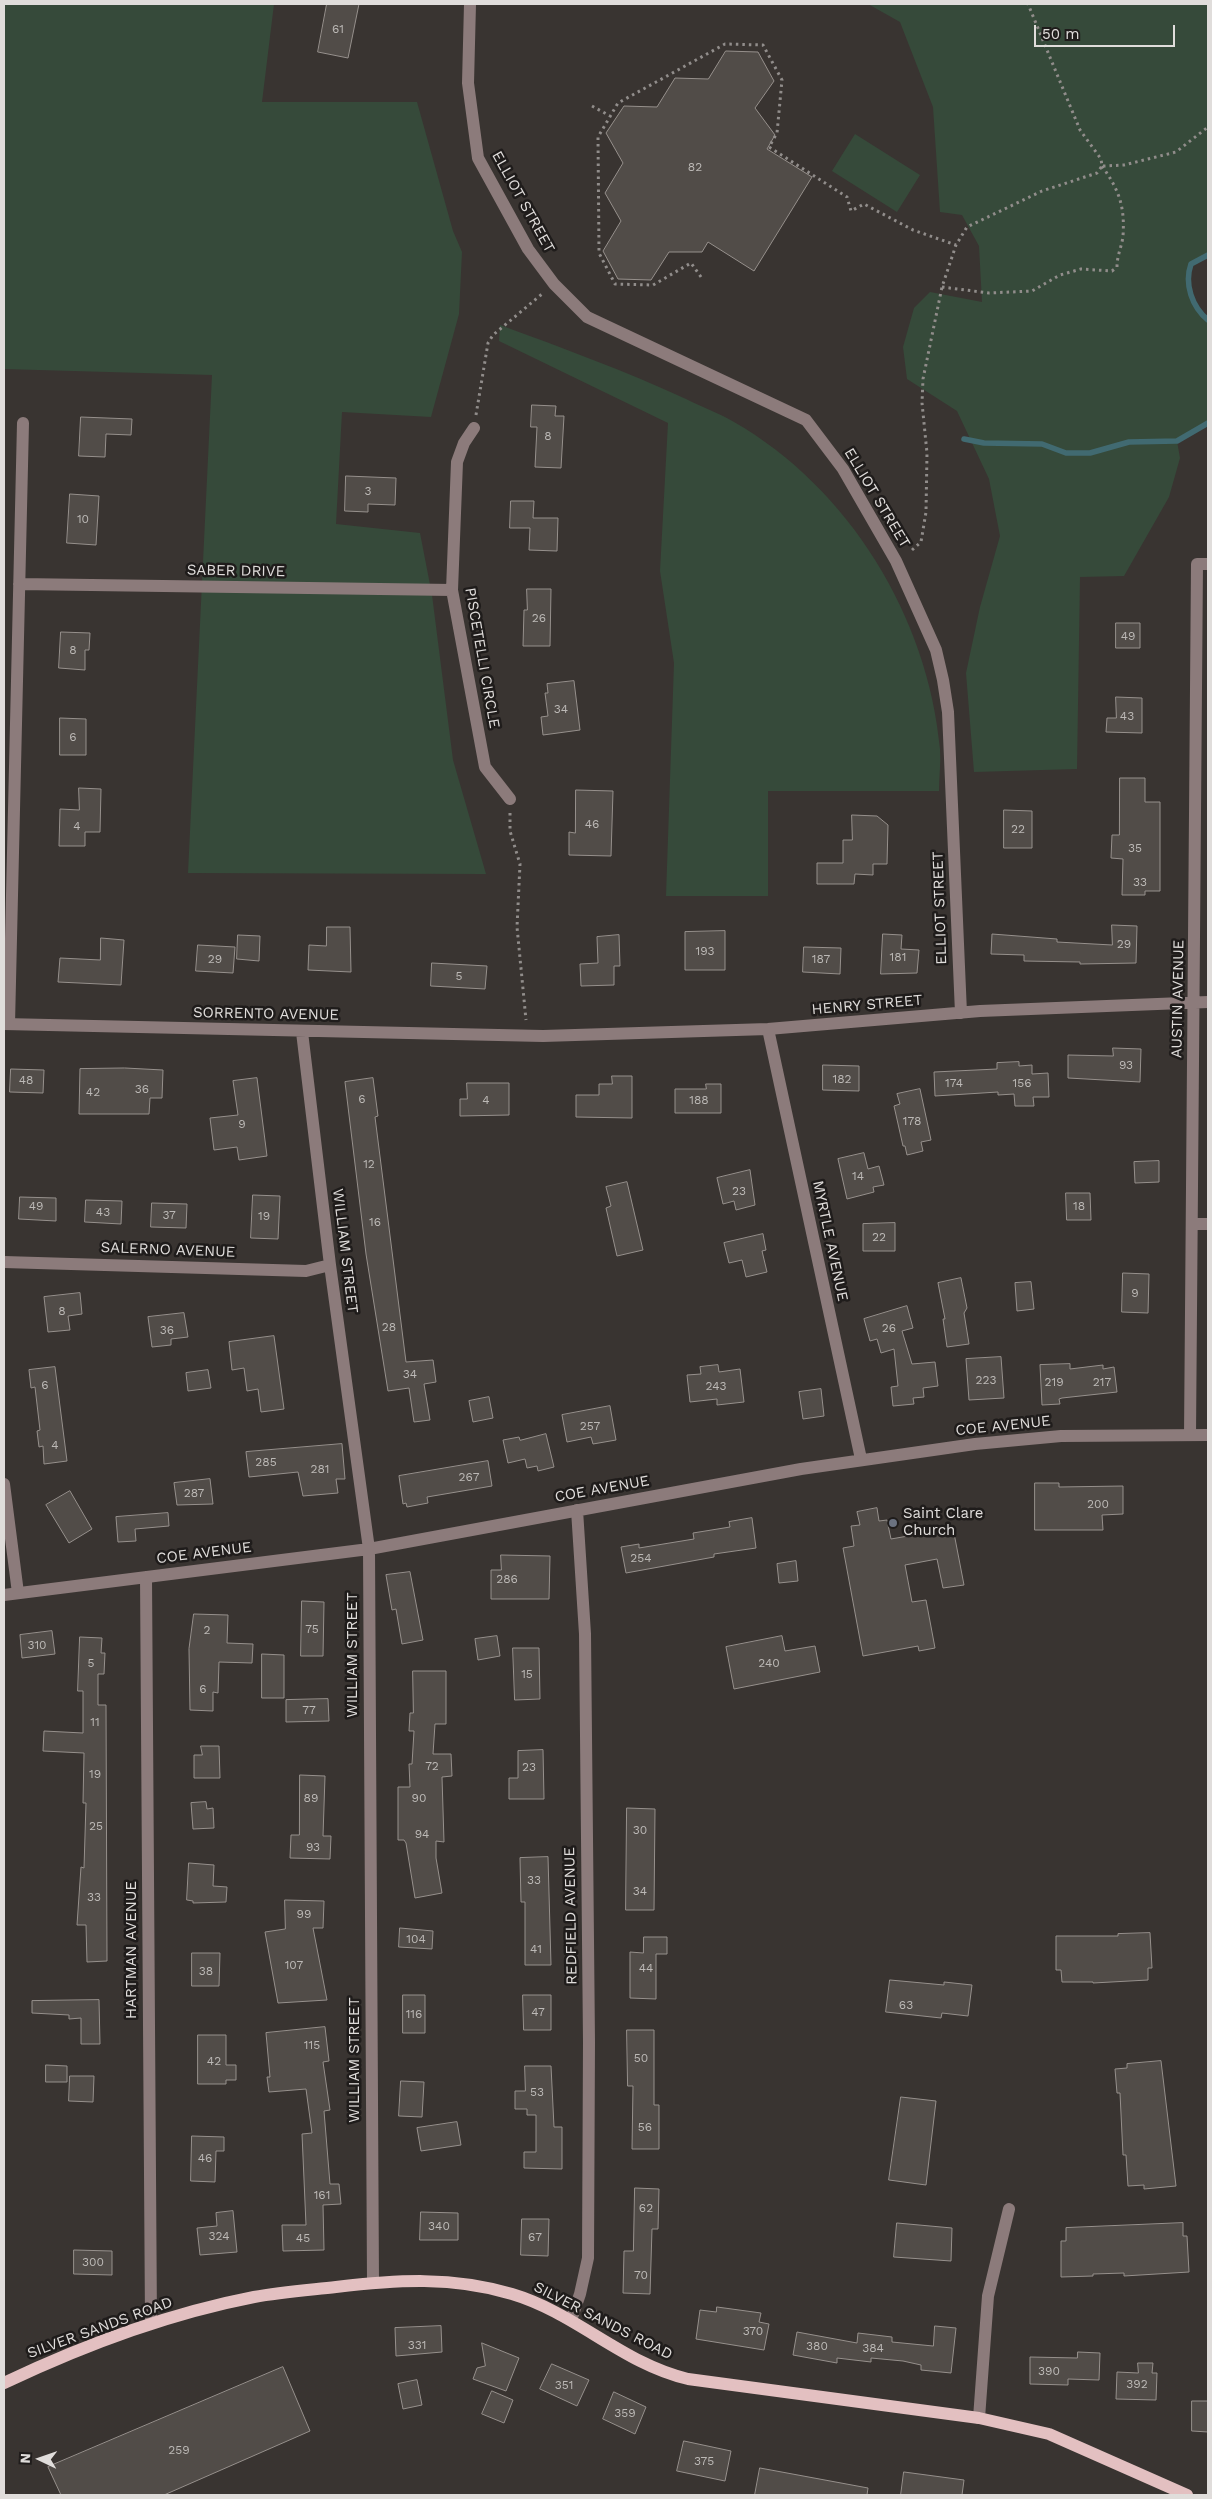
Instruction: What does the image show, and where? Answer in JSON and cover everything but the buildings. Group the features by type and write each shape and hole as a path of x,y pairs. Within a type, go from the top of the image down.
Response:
{"main road":[{"name":"SILVER SANDS ROAD","path":"4,2383 89,2346 151,2323 255,2297 373,2283 450,2280 481,2285 515,2294 571,2320 621,2352 666,2374 688,2379 979,2418 1049,2434 1186,2495"}],"street":[{"name":"ELLIOT STREET","path":"470,4 468,83 478,158 528,249 554,284 587,316 806,420 843,469 896,561 936,650 946,696 961,1013"},
{"path":"7,1024 10,669 19,584 23,424"},
{"name":"PISCETELLI CIRCLE","path":"474,428 464,443 457,462 452,590 485,767 510,799"},
{"name":"AUSTIN AVENUE","path":"1190,1435 1194,1002 1202,781 1203,564"},
{"name":"SABER DRIVE","path":"19,584 452,590"},
{"name":"HENRY STREET","path":"528,1036 768,1029 961,1013 1208,1002"},
{"name":"SORRENTO AVENUE","path":"7,1024 528,1036"},
{"name":"MYRTLE AVENUE","path":"768,1029 861,1460"},
{"name":"WILLIAM STREET","path":"302,1032 330,1265 369,1549 373,2283"},
{"path":"1192,1224 1208,1224"},
{"name":"SALERNO AVENUE","path":"4,1262 306,1271 330,1265"},
{"name":"COE AVENUE","path":"4,1595 369,1549 861,1460 975,1444 1061,1436 1208,1435"},
{"path":"4,1484 18,1593"},
{"name":"REDFIELD AVENUE","path":"571,2320 580,2294 588,2249 589,2042 585,1634 577,1510"},
{"name":"HARTMAN AVENUE","path":"146,1577 151,2323"},
{"path":"979,2418 988,2296 1010,2209"}],"path":[{"path":"942,287 990,293 1032,291 1060,275 1081,269 1112,270 1117,266 1117,252 1123,237 1120,194 1102,166 1101,159 1080,130 1028,4"},
{"path":"701,277 691,263 653,285 615,284 599,253 598,137 618,103 725,44 763,45 782,80 777,133 769,147 847,197 851,212 864,204 913,230 956,245"},
{"path":"592,106 610,116"},
{"path":"1102,166 1124,165 1176,152 1208,128"},
{"path":"912,550 921,542 926,512 927,453 922,403 923,387 942,287 956,245 967,226 1042,192 1097,173 1102,166"},
{"path":"474,428 488,343 493,335 509,320 554,284"},
{"path":"510,799 510,830 520,864 517,927 528,1036"}],"green space":[{"path":"4,4 274,4 262,102 417,102 453,231 462,252 459,314 431,417 342,412 336,524 420,533 432,595 453,760 486,874 188,873 212,375 4,369"},
{"path":"868,4 1208,4 1208,255 1192,264 1188,274 1196,310 1208,321 1208,423 1177,441 1180,458 1169,497 1124,576 1080,577 1077,769 974,772 966,673 980,607 1000,536 989,479 957,411 907,379 903,347 914,308 930,292 982,302 979,246 962,215 940,212 933,107 900,22"},
{"path":"855,134 920,175 897,212 832,171"},
{"path":"500,325 617,369 734,422 775,450 813,482 847,520 876,561 900,605 919,652 932,700 940,749 939,791 768,791 768,896 666,896 674,663 660,571 668,423 499,341"}],"waterway":[{"path":"1208,255 1191,264 1188,279 1194,302 1202,315 1208,320"},
{"path":"964,439 984,443 1042,444 1066,453 1090,453 1129,442 1177,441 1208,423"}],"place":[{"name":"Saint Clare Church","path":"893,1523"}]}
